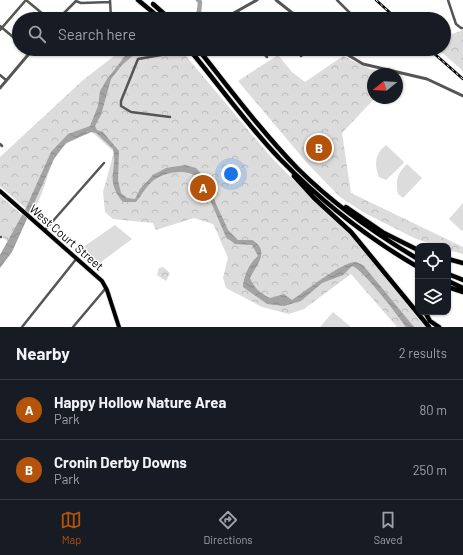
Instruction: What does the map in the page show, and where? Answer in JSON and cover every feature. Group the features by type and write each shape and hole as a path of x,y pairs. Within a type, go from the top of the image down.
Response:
{"highway":[{"path":"138,0 152,12"},
{"path":"149,0 163,12"},
{"path":"195,56 304,188 351,232 429,327"},
{"path":"204,56 272,140 322,191 371,230 415,257"},
{"path":"279,158 346,220 369,237 415,265"},
{"path":"322,191 379,231 415,249"},
{"path":"451,260 463,263"},
{"path":"451,275 463,280"},
{"path":"451,283 463,288"},
{"path":"451,288 463,292"},
{"path":"427,315 430,321 439,327"}],"main road":[{"name":"West Court Street","path":"0,191 98,277 106,288 119,327"}],"street":[{"path":"15,12 26,0 41,12"},
{"path":"65,12 76,0 81,3 110,1 111,12"},
{"path":"238,11 257,0"},
{"path":"276,0 292,12"},
{"path":"337,0 349,12"},
{"path":"448,0 459,27 463,28"},
{"path":"12,16 1,28 12,37"},
{"path":"0,88 27,56"},
{"path":"156,56 138,59 121,101 121,106 131,112 170,117"},
{"path":"349,56 369,66 427,79 463,96"},
{"path":"0,75 6,80"},
{"path":"44,231 104,163"},
{"path":"22,327 77,258"},
{"path":"73,327 102,290 106,288"}],"green space":[{"path":"463,30 463,71 446,56 451,56 451,34"},
{"path":"114,56 186,56 271,157 312,199 350,234 425,327 397,327 351,274 304,309 289,314 262,307 226,288 223,278 228,257 213,224 194,218 156,230 153,223 113,219 105,212 103,192 114,152 92,132 68,143 60,149 53,160 42,192 31,213 0,186 0,157 82,81"},
{"path":"276,56 279,56 292,72 305,82 343,56 368,68 367,104 369,104 342,133 351,193 463,247 463,254 451,251 451,243 428,243 414,238 363,212 340,197 307,163 238,81"},
{"path":"386,145 404,163 386,180 379,177 376,168 376,160 382,148"},
{"path":"407,164 422,178 403,198 398,194 397,182 399,174"},
{"path":"0,196 23,216 9,243 0,235"},
{"path":"463,203 463,230 462,231 449,219"},
{"path":"115,225 132,239 97,265 79,250"},
{"path":"163,267 170,273 166,281 157,275 159,268"},
{"path":"333,312 351,327 320,327"}],"water":[{"path":"125,56 132,56 122,65 111,79 101,115 95,126 97,130 103,132 119,151 118,180 121,193 127,198 135,199 140,189 153,175 166,168 185,165 196,168 209,182 216,204 228,230 238,240 252,240 261,248 260,258 250,278 261,293 270,298 284,294 292,300 333,272 350,263 356,262 363,265 414,327 406,327 372,284 364,275 352,266 343,275 322,283 301,301 284,306 267,304 243,287 244,279 248,270 252,262 258,256 252,245 235,244 226,237 201,179 190,173 184,172 165,174 151,182 136,202 123,202 114,187 113,149 96,133 91,132 66,143 54,159 12,252 0,268 0,255 26,208 51,152 68,134 90,126 98,106 100,91 107,79"}],"waterway":[{"path":"198,0 200,2 199,12"}],"railway":[{"path":"376,0 389,12"},
{"path":"437,56 463,79"}],"place":[{"name":"Cronin Derby Downs","path":"319,148"},
{"name":"Happy Hollow Nature Area","path":"203,188"}]}
